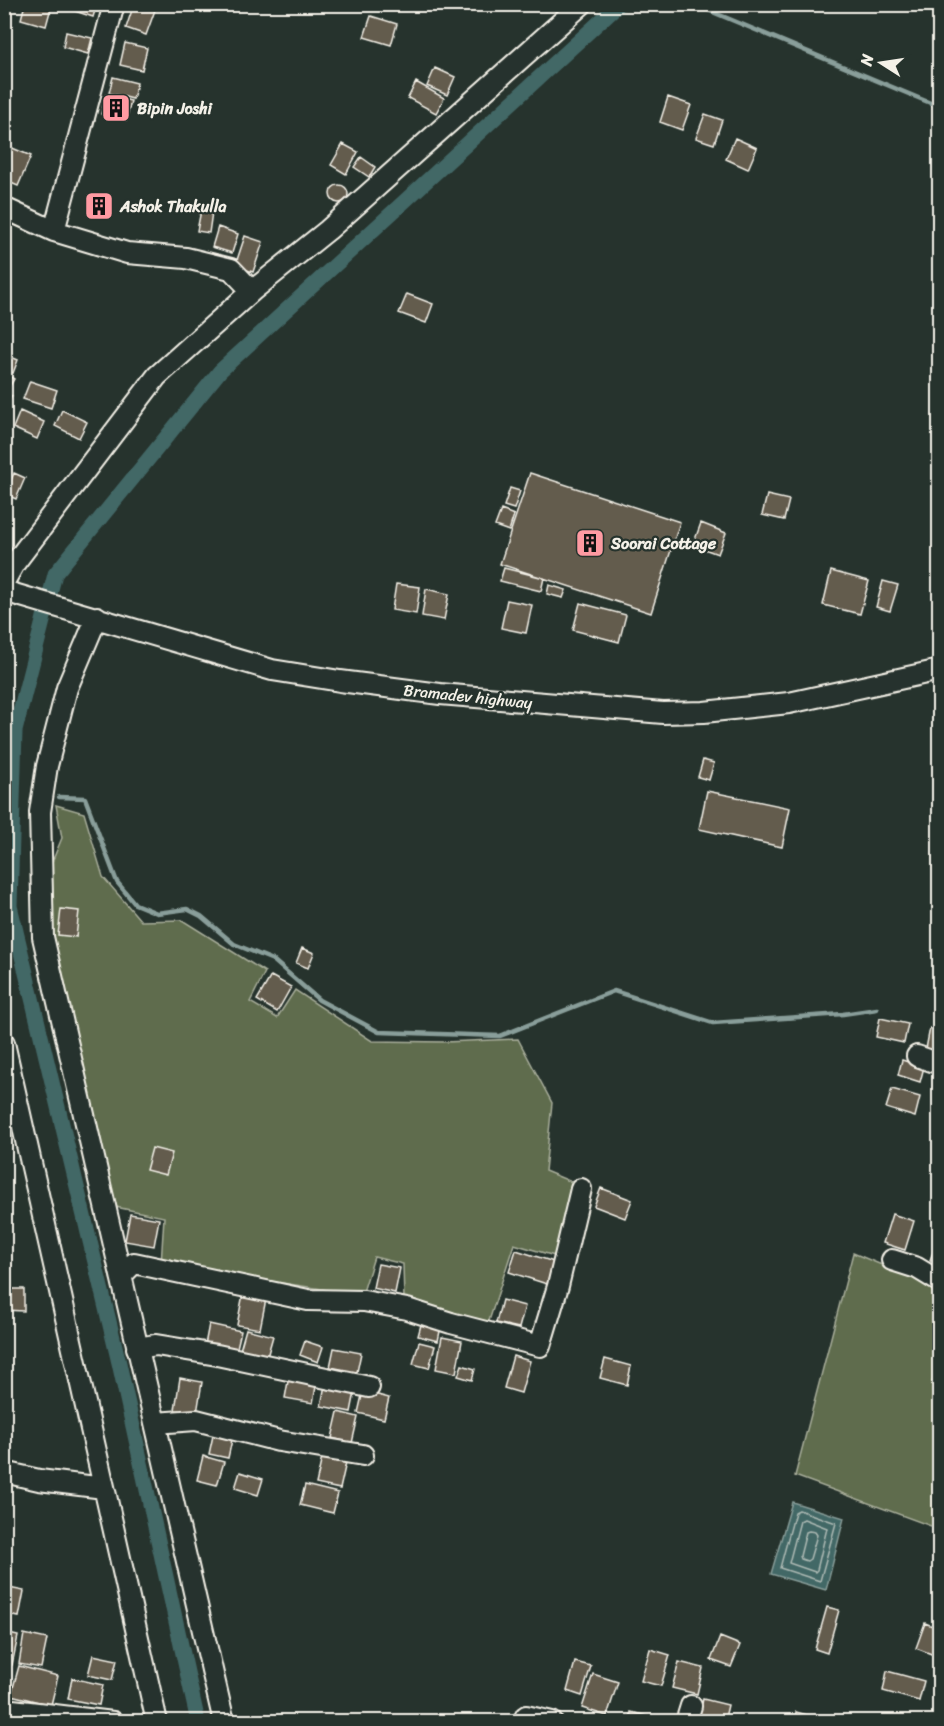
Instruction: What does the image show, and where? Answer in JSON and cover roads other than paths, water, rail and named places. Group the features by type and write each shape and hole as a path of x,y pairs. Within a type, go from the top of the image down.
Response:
{"street":[{"path":"54,231 114,4"},
{"path":"5,588 14,564 157,376 252,291 328,230 582,4"},
{"path":"4,208 54,231 127,253 186,258 231,268 252,291"},
{"name":"Bramadev highway","path":"5,588 272,670 329,680 440,694 663,713 704,712 789,703 939,670"},
{"path":"93,616 67,688 45,777 40,812 43,937 224,1722"},
{"path":"4,1043 157,1722"},
{"path":"917,1056 939,1064"},
{"path":"121,1276 134,1263 308,1300 364,1301 407,1309 540,1346 558,1286 581,1189"},
{"path":"892,1260 917,1268 939,1282"},
{"path":"137,1348 156,1345 217,1355 369,1388"},
{"path":"155,1423 196,1420 279,1441 363,1455"},
{"path":"4,1472 39,1480 104,1488"},
{"path":"4,1709 113,1722"},
{"path":"523,1722 526,1716 552,1722"}],"water":[{"path":"792,1502 844,1518 826,1590 771,1574"}],"waterway":[{"path":"198,1722 119,1363 10,906 15,731 55,574 220,371 619,4"},
{"path":"703,8 940,107"},
{"path":"59,797 85,798 117,882 135,904 157,913 187,909 201,916 234,944 273,960 319,1000 379,1032 500,1036 614,991 713,1023 843,1014 877,1009"}],"place":[{"name":"Bipin Joshi","path":"116,108"},
{"name":"Ashok Thakulla","path":"99,206"},
{"name":"Soorai Cottage","path":"590,543"}]}
